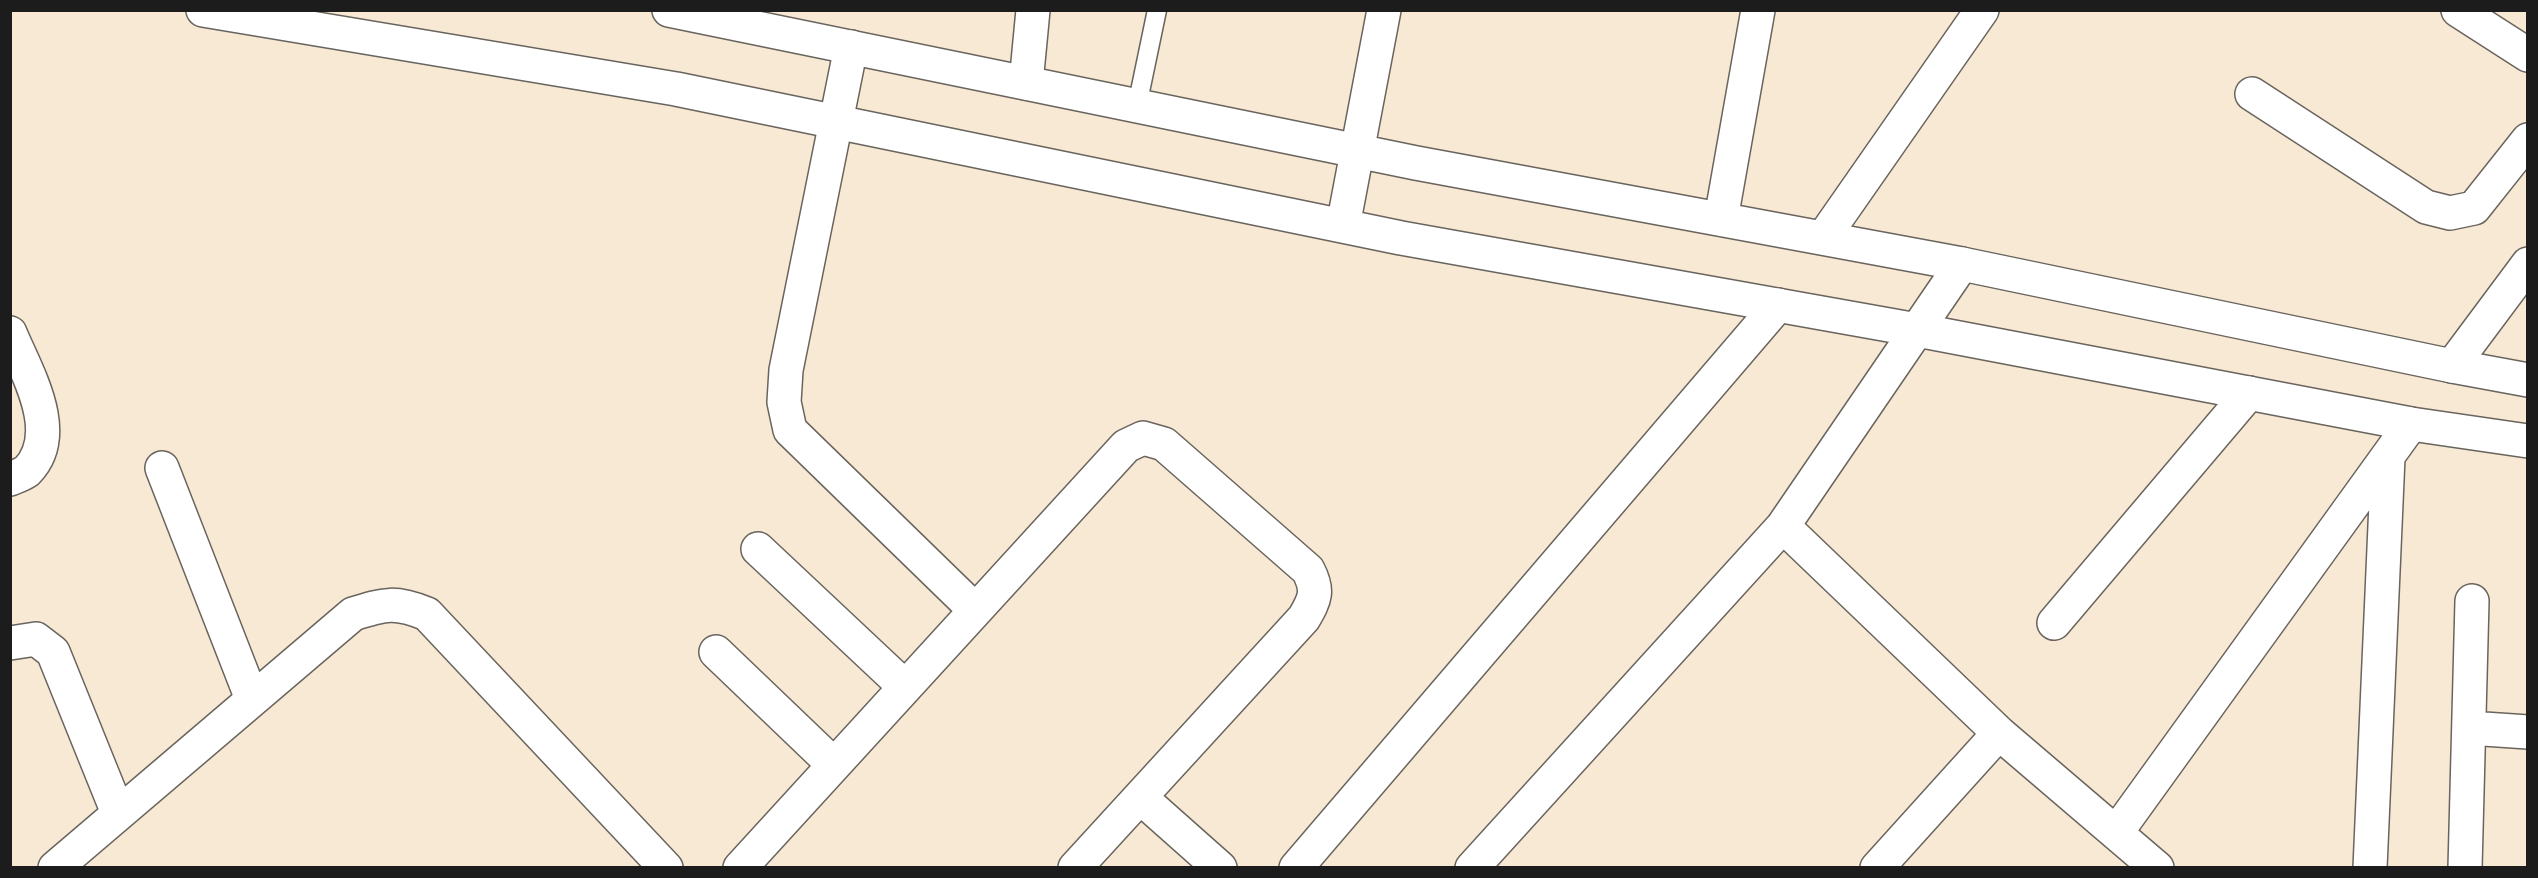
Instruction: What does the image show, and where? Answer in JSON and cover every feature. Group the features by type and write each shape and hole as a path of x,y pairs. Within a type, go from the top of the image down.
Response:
{"street":[{"path":"203,10 676,89 1343,226 1917,330 2411,424 2528,441"},
{"path":"669,10 1359,151 1962,264 2528,380"},
{"path":"1026,83 1033,10"},
{"path":"1343,226 1384,10"},
{"path":"1721,219 1758,10"},
{"path":"1823,238 1982,10"},
{"path":"2458,10 2528,55"},
{"path":"851,47 786,370 784,402 790,430 975,609"},
{"path":"2252,94 2426,207 2450,213 2474,208 2528,140"},
{"path":"1472,867 1783,526 1962,264"},
{"path":"2452,366 2528,264"},
{"path":"1296,867 1778,305"},
{"path":"10,333 42,408 43,432 37,454 27,471 10,479"},
{"path":"2054,623 2249,393"},
{"path":"2116,833 2411,424"},
{"path":"740,867 1126,446 1143,438 1164,444 1308,570 1316,583 1314,600 1304,618 1075,867"},
{"path":"2370,867 2388,457"},
{"path":"162,468 252,699"},
{"path":"1783,526 1999,733 2157,867"},
{"path":"758,549 904,687"},
{"path":"2465,867 2472,601"},
{"path":"55,867 353,614 379,606 405,605 426,614 666,867"},
{"path":"10,643 36,639 53,652 118,813"},
{"path":"716,652 834,765"},
{"path":"2469,728 2528,732"},
{"path":"1877,867 1999,733"},
{"path":"1140,797 1220,867"}],"lane":[{"path":"1137,106 1157,10"}]}
